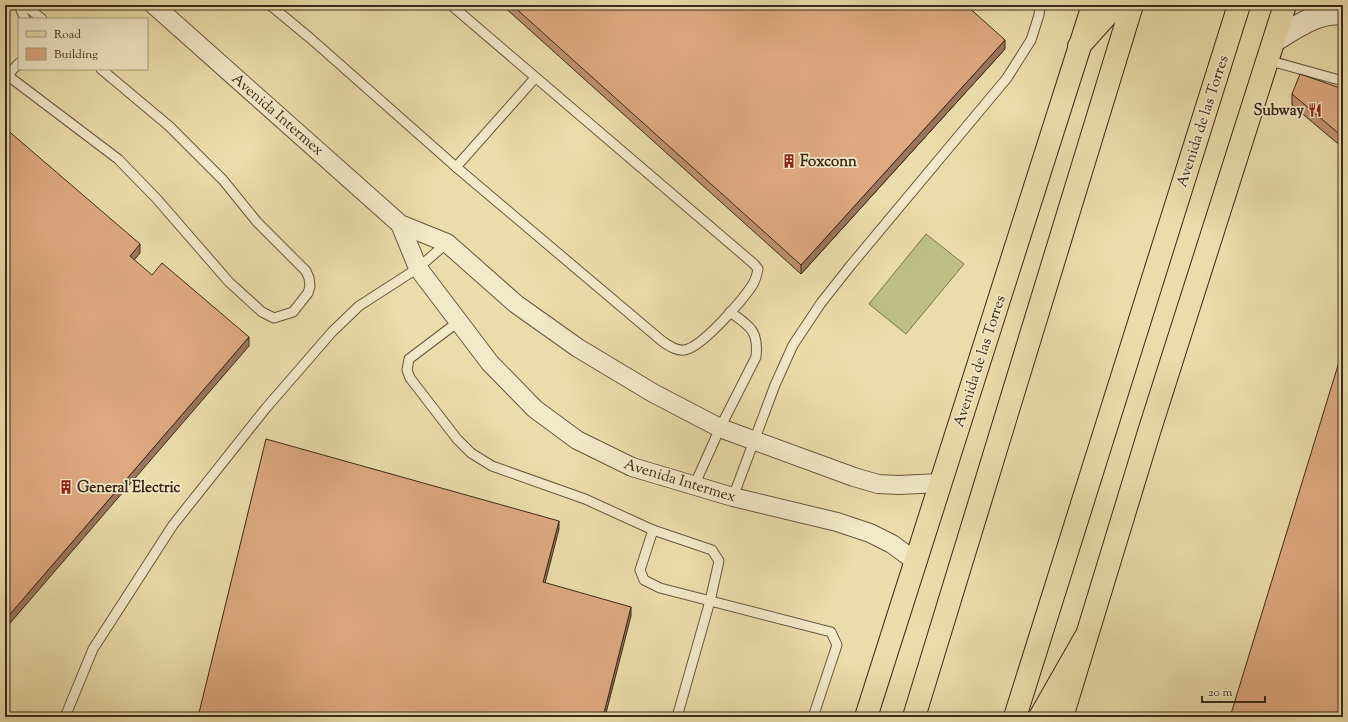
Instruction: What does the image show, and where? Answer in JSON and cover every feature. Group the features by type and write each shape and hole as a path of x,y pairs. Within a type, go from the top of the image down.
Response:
{"main road":[{"name":"Avenida de las Torres","path":"866,717 1093,5"},
{"path":"1079,46 1116,5"},
{"path":"914,717 1132,5"},
{"name":"Avenida de las Torres","path":"1015,717 1239,5"},
{"path":"1062,717 1085,638 1285,5"},
{"path":"1040,717 1085,638"}],"street":[{"name":"Avenida Intermex","path":"154,5 400,224 447,243 516,304 578,348 653,393 720,428 854,478 878,484 899,486 940,483"},
{"path":"1275,40 1298,26 1336,10"},
{"name":"Avenida Intermex","path":"400,224 418,268 490,363 535,409 577,440 632,467 733,497 792,510 837,522 870,533 892,544 915,561"}],"lane":[{"path":"5,8 8,5"},
{"path":"19,5 25,18"},
{"path":"25,5 41,18"},
{"path":"270,5 316,43 456,167 662,342 674,349 687,350 700,342 730,312 754,283 758,269 451,5"},
{"path":"733,497 754,440 793,345 821,303 851,265 1007,78 1031,40 1039,15 1040,5"},
{"path":"1267,60 1343,81"},
{"path":"18,64 6,76 118,159 161,203 229,282 262,312 274,318 293,312 308,293 310,286 306,271 257,222 223,180 169,126 102,70"},
{"path":"456,167 536,78"},
{"path":"65,717 93,649 173,525 266,408 332,332 359,306 418,268 447,243"},
{"path":"694,486 720,428 756,357 756,335 748,324 730,312"},
{"path":"458,322 409,359 407,364 410,378 458,439 471,453 492,466 585,499 653,530 712,550 719,561 710,600 677,717"},
{"path":"653,530 640,570 644,580 660,588 831,632 837,645 813,717"}],"green space":[{"path":"926,234 964,264 906,334 869,304"}],"building":[{"name":"Foxconn","path":"512,5 966,5 1005,40 801,265"},
{"path":"1300,74 1343,89 1343,137 1292,94"},
{"name":"General Electric","path":"5,128 140,244 130,256 152,275 162,263 249,337 5,620"},
{"path":"1343,349 1343,717 1230,717"},
{"path":"266,439 559,521 543,582 631,607 603,717 198,717"}],"place":[{"name":"Subway","path":"1315,110"},
{"name":"Foxconn","path":"789,161"},
{"name":"General Electric","path":"66,487"}]}
